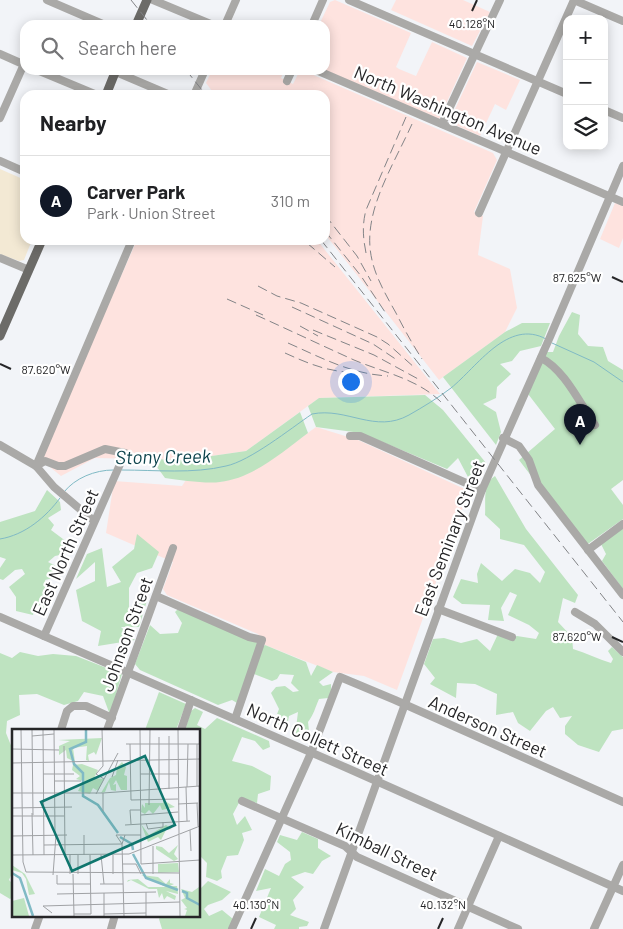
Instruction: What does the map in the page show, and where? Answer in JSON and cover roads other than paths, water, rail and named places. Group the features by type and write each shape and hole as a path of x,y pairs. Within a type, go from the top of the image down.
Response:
{"main road":[{"path":"138,20 147,0"},
{"path":"108,90 114,75"},
{"path":"0,336 40,245"}],"street":[{"path":"47,0 93,20"},
{"path":"153,0 201,20"},
{"path":"227,20 236,0"},
{"path":"349,0 563,92"},
{"path":"442,124 500,0"},
{"path":"479,213 574,0 623,21"},
{"path":"314,20 320,1"},
{"path":"0,54 20,63"},
{"path":"0,118 20,74"},
{"path":"49,75 85,90"},
{"path":"125,75 159,90"},
{"path":"196,90 203,75"},
{"path":"287,81 290,75"},
{"name":"North Washington Avenue","path":"328,75 623,202"},
{"path":"608,112 623,118"},
{"path":"0,161 20,170"},
{"name":"East Seminary Street","path":"324,929 482,490 550,338 623,166"},
{"path":"36,466 130,245"},
{"path":"0,258 29,270"},
{"path":"542,355 560,372 595,425"},
{"path":"350,436 360,436 482,490"},
{"path":"504,438 518,446 529,460 538,485 623,595"},
{"path":"0,445 36,466 54,486 94,521"},
{"name":"East North Street","path":"36,466 44,461 58,466 65,466 105,449 125,452 44,636"},
{"path":"588,550 623,524"},
{"name":"Johnson Street","path":"107,729 173,548"},
{"path":"156,596 249,637 262,640 235,719"},
{"path":"438,609 512,637"},
{"path":"575,612 595,624 623,652"},
{"name":"North Collett Street","path":"0,617 623,891"},
{"name":"Anderson Street","path":"311,753 340,677 623,802"},
{"path":"181,729 192,700"},
{"path":"61,729 67,711 73,706 86,706 112,718"},
{"path":"232,929 311,753"},
{"name":"Kimball Street","path":"242,801 345,846 357,857 518,929"},
{"path":"458,929 499,836"},
{"path":"594,929 623,865"},
{"path":"35,929 40,916"},
{"path":"111,929 116,916"}],"waterway":[{"name":"Stony Creek","path":"122,470 188,471 226,466 236,463 258,451 312,414 337,414 384,422 397,420 409,415 446,392 482,358 506,340 519,335 532,334 546,339"},
{"name":"Stony Creek","path":"552,343 594,362 623,382"},
{"name":"Stony Creek","path":"64,492 86,476 99,471 113,470"},
{"name":"Stony Creek","path":"0,539 18,534 34,524 60,498"}],"railway":[{"path":"131,0 147,20"},
{"path":"190,75 202,90"},
{"path":"366,253 363,232 366,210 406,117"},
{"path":"412,124 379,195 372,219 370,245 371,257 378,279 422,359"},
{"path":"330,221 357,256 371,281"},
{"path":"330,237 361,276 385,312"},
{"path":"309,245 335,267"},
{"path":"325,245 623,622"},
{"path":"258,286 277,296 301,303 377,337 388,344 415,368"},
{"path":"227,299 263,315"},
{"path":"292,307 373,344 397,360"},
{"path":"256,315 354,360 401,377 434,395 443,404"},
{"path":"300,326 318,336"},
{"path":"313,330 374,355 420,380"},
{"path":"288,343 349,369 388,376"},
{"path":"285,353 322,367 346,372"}],"place":[{"name":"Carver Park","path":"580,445"}]}
